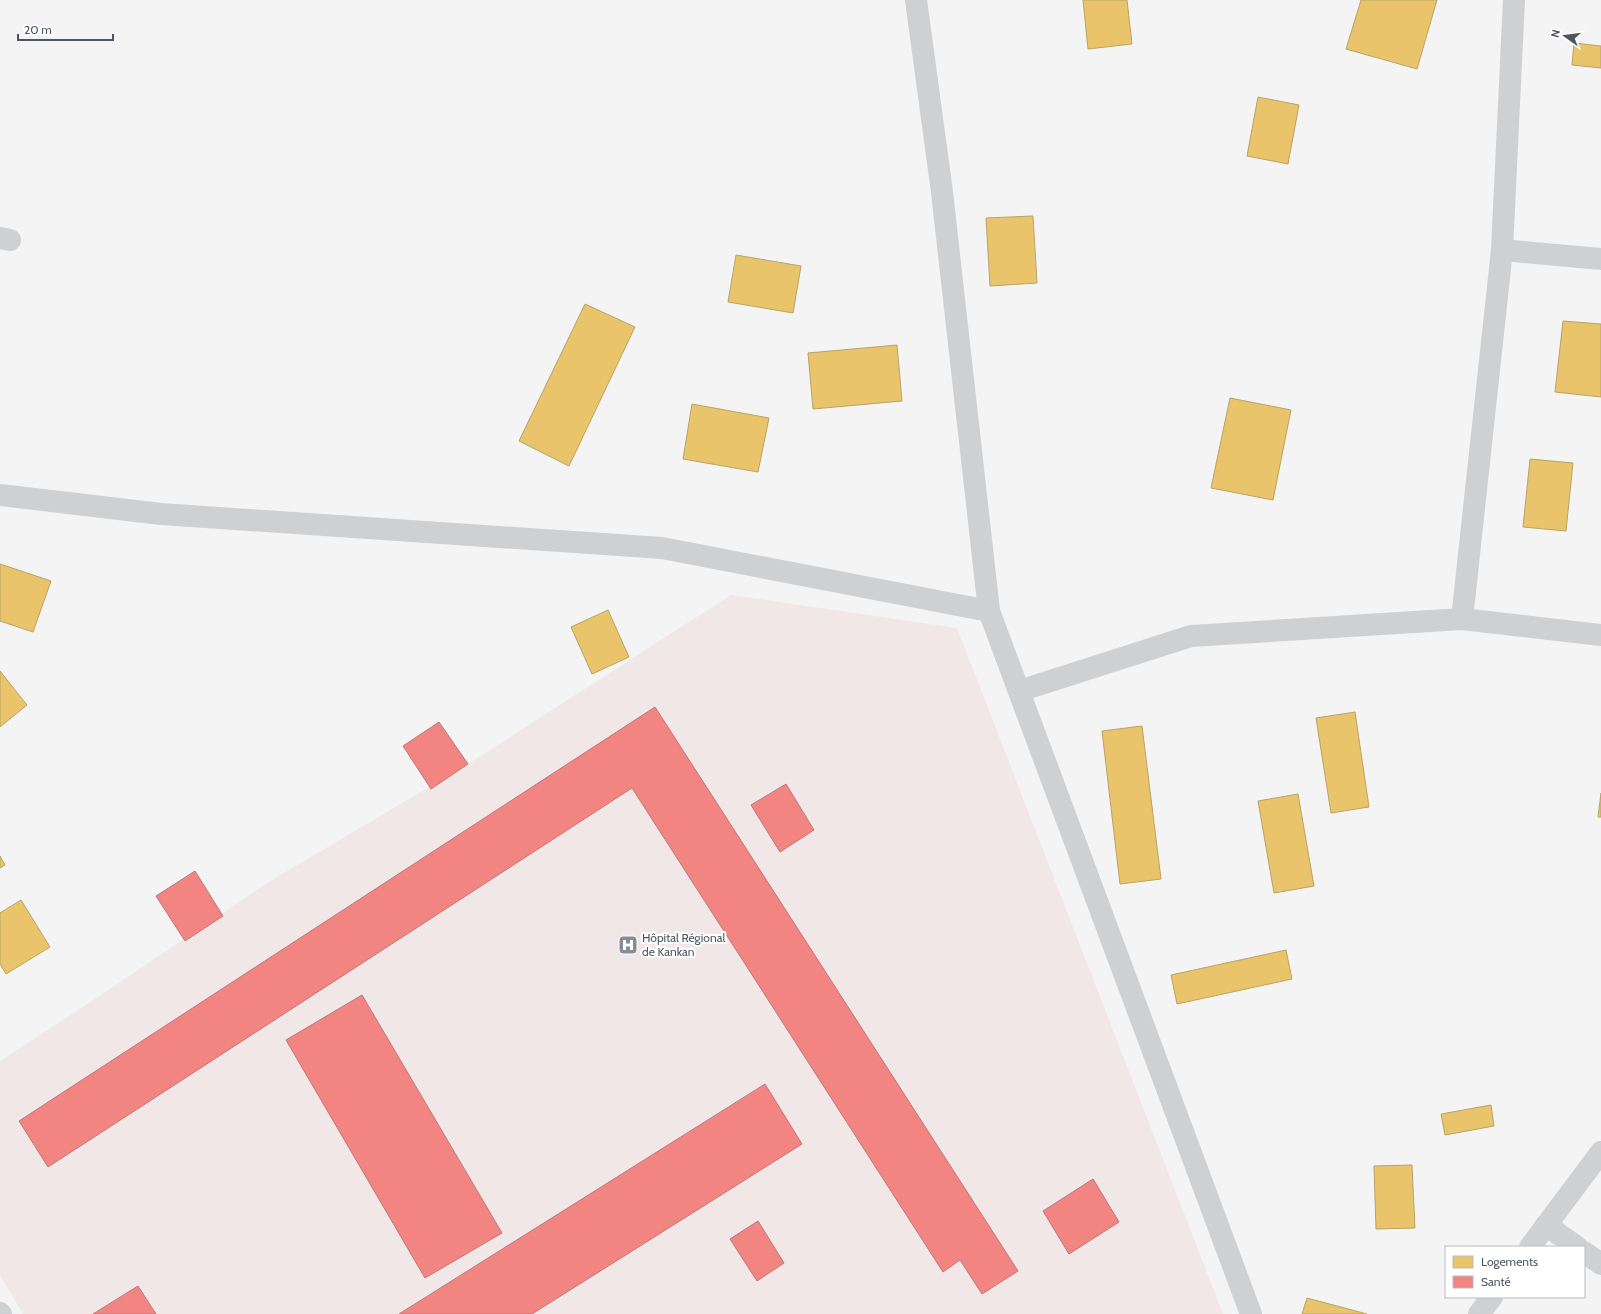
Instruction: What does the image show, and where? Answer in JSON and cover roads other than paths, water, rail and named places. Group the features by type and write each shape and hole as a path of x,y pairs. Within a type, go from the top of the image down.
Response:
{"street":[{"path":"916,0 942,192 989,611 1251,1314"},
{"path":"1462,620 1502,250 1514,0"},
{"path":"1502,250 1601,259"},
{"path":"0,495 161,514 662,548 989,611"},
{"path":"1019,691 1191,636 1462,620 1601,635"},
{"path":"1531,1246 1601,1152"},
{"path":"1546,1225 1576,1246"},
{"path":"1585,1253 1601,1264"},
{"path":"1479,1314 1491,1298"}],"place":[{"name":"Hôpital Régional de Kankan","path":"628,945"}]}
